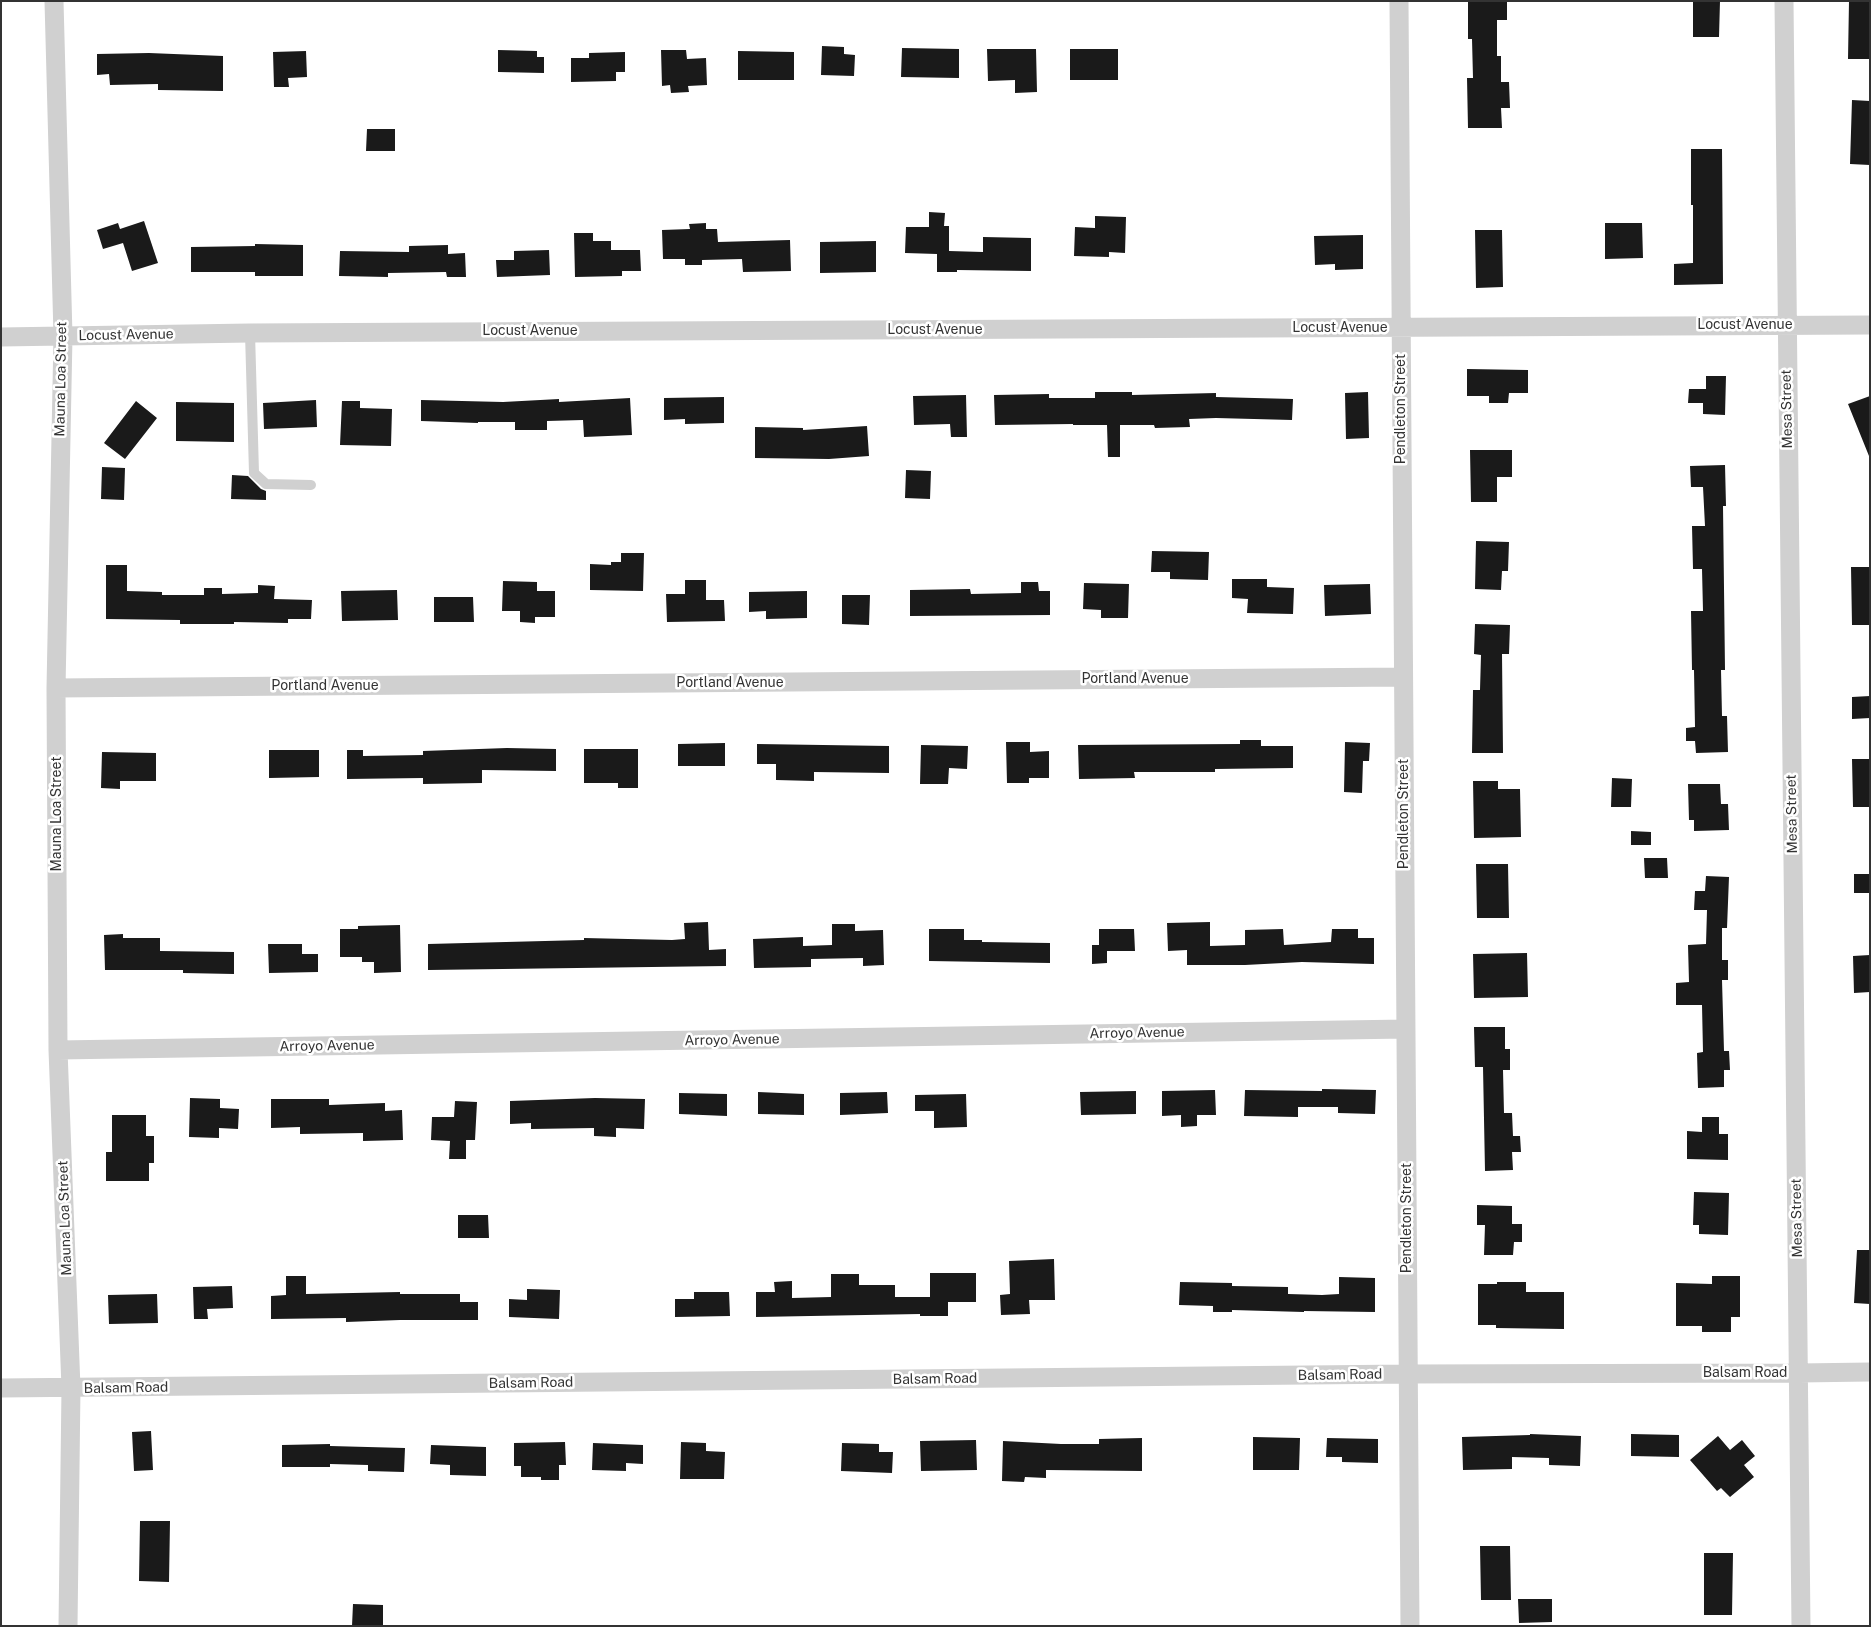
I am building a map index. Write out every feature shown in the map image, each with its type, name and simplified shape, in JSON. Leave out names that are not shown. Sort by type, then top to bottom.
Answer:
[{"type":"street","name":"Mauna Loa Street","points":[[54,1],[62,336],[56,688],[58,1050],[71,1388],[68,1626]]},
{"type":"street","name":"Pendleton Street","points":[[1399,1],[1410,1626]]},
{"type":"street","name":"Mesa Street","points":[[1784,1],[1800,1626]]},
{"type":"street","name":"Locust Avenue","points":[[1,337],[250,333],[1870,325]]},
{"type":"street","name":"Portland Avenue","points":[[56,688],[1403,677]]},
{"type":"street","name":"Arroyo Avenue","points":[[58,1050],[1406,1029]]},
{"type":"street","name":"Balsam Road","points":[[1,1388],[1408,1374],[1870,1372]]},
{"type":"lane","points":[[250,333],[254,473],[266,484],[311,485]]},
{"type":"building","points":[[1468,1],[1507,1],[1507,20],[1497,20],[1497,56],[1501,56],[1501,82],[1509,82],[1510,108],[1501,108],[1502,128],[1468,128],[1467,78],[1473,78],[1472,39],[1468,39]]},
{"type":"building","points":[[1693,1],[1720,1],[1719,37],[1693,37]]},
{"type":"building","points":[[1849,1],[1870,1],[1869,59],[1848,59]]},
{"type":"building","points":[[822,46],[844,47],[844,54],[855,55],[854,76],[821,75]]},
{"type":"building","points":[[902,48],[959,49],[959,78],[901,77]]},
{"type":"building","points":[[987,49],[1036,49],[1037,92],[1015,93],[1015,80],[988,81]]},
{"type":"building","points":[[1070,49],[1118,49],[1118,80],[1070,80]]},
{"type":"building","points":[[498,50],[537,51],[537,57],[544,57],[544,73],[498,72]]},
{"type":"building","points":[[661,50],[686,50],[687,59],[706,58],[707,85],[688,86],[689,92],[671,93],[670,85],[662,86]]},
{"type":"building","points":[[306,51],[307,77],[288,78],[289,87],[274,87],[273,52]]},
{"type":"building","points":[[738,51],[794,52],[794,80],[738,80]]},
{"type":"building","points":[[625,52],[625,72],[616,72],[616,81],[571,82],[571,58],[589,58],[589,53]]},
{"type":"building","points":[[149,53],[223,56],[223,91],[158,90],[158,84],[110,85],[109,74],[97,75],[97,54]]},
{"type":"building","points":[[1852,100],[1870,101],[1870,165],[1850,164]]},
{"type":"building","points":[[367,129],[395,129],[395,151],[366,151]]},
{"type":"building","points":[[1691,149],[1722,149],[1723,284],[1674,285],[1674,264],[1693,263]]},
{"type":"building","points":[[929,212],[945,213],[944,226],[949,226],[949,251],[983,252],[983,237],[1031,238],[1031,271],[957,270],[957,272],[937,272],[937,254],[905,253],[906,227],[929,227]]},
{"type":"building","points":[[1095,216],[1126,217],[1125,253],[1109,252],[1109,257],[1074,256],[1075,227],[1095,228]]},
{"type":"building","points":[[144,221],[158,263],[132,271],[123,243],[103,249],[97,230],[118,223],[120,229]]},
{"type":"building","points":[[706,223],[706,229],[717,229],[718,242],[790,240],[791,271],[743,272],[742,259],[702,260],[702,265],[685,265],[685,259],[663,259],[662,230],[690,229],[689,224]]},
{"type":"building","points":[[1605,223],[1642,223],[1643,258],[1605,259]]},
{"type":"building","points":[[1475,230],[1502,230],[1503,287],[1476,288]]},
{"type":"building","points":[[574,233],[593,233],[593,241],[611,241],[611,250],[640,250],[641,271],[622,271],[622,276],[575,277]]},
{"type":"building","points":[[1363,235],[1363,269],[1335,270],[1335,264],[1315,265],[1314,236]]},
{"type":"building","points":[[876,241],[876,272],[820,273],[820,242]]},
{"type":"building","points":[[255,244],[303,245],[303,276],[255,276],[255,272],[191,272],[191,247],[255,246]]},
{"type":"building","points":[[448,245],[448,254],[465,253],[466,277],[447,277],[446,272],[388,273],[388,277],[339,276],[340,251],[409,252],[409,246]]},
{"type":"building","points":[[549,250],[550,275],[497,277],[496,260],[514,260],[514,251]]},
{"type":"building","points":[[1467,369],[1528,370],[1528,393],[1509,393],[1508,403],[1489,403],[1489,396],[1467,396]]},
{"type":"building","points":[[1706,376],[1726,376],[1725,415],[1703,414],[1703,403],[1688,403],[1689,389],[1706,389]]},
{"type":"building","points":[[1095,392],[1132,392],[1132,395],[1216,393],[1216,397],[1293,399],[1292,420],[1216,418],[1189,419],[1190,427],[1155,428],[1154,425],[1120,425],[1120,457],[1108,457],[1107,425],[995,425],[994,395],[1049,394],[1049,398],[1095,398]]},
{"type":"building","points":[[1368,392],[1369,438],[1346,439],[1345,393]]},
{"type":"building","points":[[966,395],[967,437],[951,437],[950,424],[914,425],[913,396]]},
{"type":"building","points":[[1870,396],[1870,456],[1869,456],[1848,404]]},
{"type":"building","points":[[724,397],[724,423],[685,424],[685,419],[664,420],[664,398]]},
{"type":"building","points":[[630,398],[632,435],[584,437],[583,420],[547,421],[547,430],[515,430],[515,422],[421,421],[421,400],[503,402],[559,399],[559,402]]},
{"type":"building","points":[[316,400],[317,427],[264,429],[263,403]]},
{"type":"building","points":[[136,401],[157,418],[125,459],[104,443]]},
{"type":"building","points":[[342,401],[360,401],[360,408],[392,409],[391,446],[340,445]]},
{"type":"building","points":[[176,402],[234,403],[234,442],[176,441]]},
{"type":"building","points":[[867,426],[869,456],[829,459],[755,458],[755,427],[803,428],[803,430]]},
{"type":"building","points":[[1470,450],[1512,450],[1512,477],[1497,477],[1497,502],[1471,502]]},
{"type":"building","points":[[1725,465],[1726,506],[1723,506],[1725,670],[1721,670],[1722,716],[1727,716],[1728,752],[1696,753],[1695,741],[1686,741],[1686,728],[1695,727],[1691,611],[1703,611],[1702,569],[1693,569],[1692,526],[1705,526],[1703,487],[1691,487],[1690,466]]},
{"type":"building","points":[[102,467],[125,468],[124,500],[101,499]]},
{"type":"building","points":[[906,470],[931,471],[930,499],[905,498]]},
{"type":"building","points":[[232,475],[248,476],[261,489],[266,491],[266,500],[231,499]]},
{"type":"building","points":[[1476,541],[1509,542],[1508,571],[1502,571],[1501,590],[1475,589]]},
{"type":"building","points":[[1152,551],[1209,552],[1208,580],[1170,579],[1170,572],[1151,572]]},
{"type":"building","points":[[621,553],[644,553],[643,591],[590,590],[590,564],[611,565],[611,562],[621,562]]},
{"type":"building","points":[[106,565],[127,565],[127,591],[162,592],[162,595],[204,595],[204,588],[222,588],[222,594],[258,593],[258,585],[275,586],[274,599],[312,600],[311,619],[288,619],[288,623],[180,624],[180,620],[106,619]]},
{"type":"building","points":[[1851,567],[1870,567],[1870,625],[1852,625]]},
{"type":"building","points":[[1232,579],[1267,579],[1267,587],[1294,588],[1293,614],[1247,613],[1248,599],[1232,598]]},
{"type":"building","points":[[685,580],[706,580],[706,600],[724,600],[725,621],[667,622],[666,594],[685,594]]},
{"type":"building","points":[[503,581],[537,582],[537,591],[555,591],[555,617],[535,617],[535,623],[520,622],[520,611],[502,611]]},
{"type":"building","points":[[1021,582],[1038,582],[1039,591],[1050,591],[1050,615],[910,616],[910,590],[970,589],[971,594],[1021,593]]},
{"type":"building","points":[[1084,583],[1129,584],[1128,618],[1101,618],[1101,610],[1083,609]]},
{"type":"building","points":[[1370,584],[1371,614],[1325,616],[1324,585]]},
{"type":"building","points":[[397,590],[398,620],[342,621],[341,591]]},
{"type":"building","points":[[807,591],[807,618],[766,619],[766,611],[749,612],[749,592]]},
{"type":"building","points":[[842,595],[870,595],[869,625],[842,624]]},
{"type":"building","points":[[434,597],[473,597],[474,622],[434,622]]},
{"type":"building","points":[[1475,624],[1510,625],[1509,654],[1502,654],[1503,753],[1472,753],[1473,690],[1480,690],[1481,655],[1474,654]]},
{"type":"building","points":[[1870,696],[1870,718],[1852,719],[1852,697]]},
{"type":"building","points":[[1240,740],[1261,740],[1261,746],[1293,746],[1293,768],[1215,769],[1215,772],[1134,772],[1135,778],[1079,779],[1078,745],[1240,744]]},
{"type":"building","points":[[1006,742],[1030,742],[1030,752],[1049,751],[1049,778],[1029,778],[1029,783],[1007,783]]},
{"type":"building","points":[[1345,742],[1370,743],[1369,761],[1363,761],[1362,793],[1344,792]]},
{"type":"building","points":[[725,743],[725,766],[678,766],[678,744]]},
{"type":"building","points":[[757,744],[889,746],[889,773],[814,772],[814,781],[776,780],[776,764],[757,764]]},
{"type":"building","points":[[921,745],[968,746],[967,769],[949,768],[948,784],[920,784]]},
{"type":"building","points":[[507,748],[556,749],[556,771],[482,770],[482,783],[423,784],[423,778],[347,779],[347,750],[363,750],[363,756],[423,755],[423,751]]},
{"type":"building","points":[[584,749],[638,749],[638,788],[618,788],[618,783],[584,783]]},
{"type":"building","points":[[269,750],[319,750],[319,777],[269,778]]},
{"type":"building","points":[[102,752],[156,753],[156,781],[120,781],[120,789],[101,788]]},
{"type":"building","points":[[1852,759],[1870,759],[1870,807],[1853,807]]},
{"type":"building","points":[[1612,778],[1632,779],[1631,807],[1611,807]]},
{"type":"building","points":[[1473,781],[1498,781],[1498,789],[1520,789],[1521,837],[1474,838]]},
{"type":"building","points":[[1688,784],[1720,784],[1721,804],[1728,804],[1729,830],[1694,831],[1694,820],[1689,820]]},
{"type":"building","points":[[1631,831],[1651,832],[1651,845],[1631,845]]},
{"type":"building","points":[[1644,858],[1667,858],[1668,878],[1645,878]]},
{"type":"building","points":[[1476,864],[1508,864],[1509,918],[1477,918]]},
{"type":"building","points":[[1854,874],[1870,874],[1870,893],[1854,893]]},
{"type":"building","points":[[1706,876],[1729,877],[1727,928],[1722,928],[1722,960],[1728,960],[1728,980],[1722,980],[1724,1051],[1729,1051],[1730,1070],[1724,1070],[1724,1087],[1698,1088],[1697,1053],[1703,1052],[1702,1005],[1676,1005],[1676,983],[1689,982],[1688,945],[1706,944],[1707,910],[1694,910],[1695,891],[1705,891]]},
{"type":"building","points":[[708,922],[709,950],[726,949],[726,966],[428,970],[428,944],[584,940],[584,938],[685,939],[684,923]]},
{"type":"building","points":[[1210,922],[1210,946],[1245,945],[1245,930],[1283,929],[1284,945],[1331,942],[1332,929],[1358,929],[1358,938],[1374,938],[1374,964],[1302,962],[1245,965],[1187,965],[1187,950],[1168,951],[1167,923]]},
{"type":"building","points":[[832,924],[855,924],[855,931],[883,930],[884,965],[863,966],[863,958],[811,959],[811,967],[754,968],[753,939],[803,937],[803,946],[832,945]]},
{"type":"building","points":[[400,925],[401,972],[374,973],[374,962],[362,962],[362,957],[340,957],[340,929],[358,929],[358,926]]},
{"type":"building","points":[[929,929],[964,929],[964,940],[1050,943],[1050,963],[929,961]]},
{"type":"building","points":[[1099,929],[1134,929],[1135,951],[1107,951],[1107,963],[1092,964],[1092,945],[1099,945]]},
{"type":"building","points":[[123,934],[123,938],[160,938],[160,951],[234,952],[234,974],[183,973],[183,970],[105,970],[104,935]]},
{"type":"building","points":[[268,944],[302,944],[302,954],[318,954],[318,972],[269,973]]},
{"type":"building","points":[[1527,953],[1528,997],[1474,998],[1473,954]]},
{"type":"building","points":[[1870,955],[1870,992],[1854,993],[1853,956]]},
{"type":"building","points":[[1474,1027],[1505,1027],[1505,1049],[1510,1049],[1510,1070],[1503,1070],[1504,1113],[1512,1113],[1513,1136],[1520,1136],[1521,1152],[1512,1152],[1513,1170],[1485,1171],[1483,1067],[1475,1067]]},
{"type":"building","points":[[1322,1089],[1376,1090],[1375,1114],[1338,1113],[1338,1107],[1298,1107],[1298,1117],[1244,1116],[1245,1090],[1322,1091]]},
{"type":"building","points":[[1215,1090],[1216,1115],[1197,1115],[1197,1126],[1181,1127],[1181,1115],[1162,1116],[1162,1091]]},
{"type":"building","points":[[1136,1091],[1136,1114],[1081,1115],[1080,1092]]},
{"type":"building","points":[[758,1092],[804,1094],[804,1115],[758,1114]]},
{"type":"building","points":[[887,1092],[888,1113],[840,1115],[840,1093]]},
{"type":"building","points":[[679,1093],[727,1094],[727,1116],[679,1114]]},
{"type":"building","points":[[966,1094],[967,1127],[934,1128],[934,1111],[915,1111],[915,1095]]},
{"type":"building","points":[[190,1098],[220,1099],[220,1108],[239,1109],[238,1129],[219,1128],[219,1138],[189,1137]]},
{"type":"building","points":[[595,1098],[645,1099],[644,1129],[616,1128],[616,1137],[594,1136],[594,1128],[531,1129],[531,1123],[510,1124],[510,1101]]},
{"type":"building","points":[[271,1099],[329,1099],[329,1105],[385,1103],[385,1111],[402,1110],[403,1140],[363,1141],[363,1133],[300,1134],[300,1127],[271,1128]]},
{"type":"building","points":[[455,1101],[477,1102],[475,1140],[466,1140],[466,1159],[449,1159],[450,1141],[431,1140],[432,1117],[454,1117]]},
{"type":"building","points":[[112,1115],[146,1115],[146,1136],[154,1136],[154,1163],[149,1163],[149,1181],[106,1181],[106,1152],[112,1152]]},
{"type":"building","points":[[1702,1117],[1719,1117],[1719,1134],[1728,1134],[1728,1160],[1687,1159],[1687,1131],[1702,1132]]},
{"type":"building","points":[[1694,1192],[1729,1193],[1728,1235],[1699,1234],[1699,1225],[1693,1225]]},
{"type":"building","points":[[1477,1205],[1512,1206],[1512,1224],[1522,1224],[1522,1242],[1514,1242],[1513,1255],[1484,1255],[1485,1225],[1477,1225]]},
{"type":"building","points":[[458,1215],[488,1215],[489,1238],[458,1238]]},
{"type":"building","points":[[1857,1250],[1870,1250],[1870,1304],[1854,1303]]},
{"type":"building","points":[[1054,1259],[1055,1300],[1029,1300],[1030,1314],[1001,1315],[1000,1295],[1010,1294],[1009,1261]]},
{"type":"building","points":[[930,1273],[976,1273],[976,1302],[948,1302],[948,1316],[920,1316],[920,1314],[756,1317],[756,1292],[775,1292],[774,1282],[792,1281],[792,1298],[831,1297],[831,1274],[859,1274],[859,1285],[895,1285],[895,1297],[930,1297]]},
{"type":"building","points":[[286,1276],[306,1276],[306,1294],[400,1292],[400,1294],[460,1294],[460,1302],[478,1302],[478,1320],[346,1322],[346,1318],[271,1319],[271,1296],[286,1295]]},
{"type":"building","points":[[1712,1276],[1740,1276],[1740,1317],[1731,1317],[1731,1332],[1702,1332],[1702,1326],[1676,1326],[1676,1283],[1712,1284]]},
{"type":"building","points":[[1339,1277],[1375,1278],[1375,1312],[1232,1310],[1232,1312],[1213,1312],[1213,1306],[1179,1305],[1180,1282],[1232,1283],[1232,1286],[1288,1287],[1288,1294],[1322,1295],[1339,1294]]},
{"type":"building","points":[[1497,1282],[1526,1282],[1526,1292],[1564,1292],[1564,1329],[1496,1328],[1496,1325],[1478,1325],[1478,1284],[1497,1284]]},
{"type":"building","points":[[232,1286],[233,1308],[207,1309],[208,1319],[194,1319],[193,1287]]},
{"type":"building","points":[[527,1289],[560,1290],[559,1319],[509,1317],[509,1299],[527,1300]]},
{"type":"building","points":[[694,1292],[729,1292],[730,1316],[675,1317],[675,1299],[694,1299]]},
{"type":"building","points":[[157,1294],[158,1323],[109,1324],[108,1295]]},
{"type":"building","points":[[151,1431],[153,1470],[134,1471],[132,1432]]},
{"type":"building","points":[[1530,1434],[1581,1436],[1580,1466],[1549,1465],[1549,1458],[1512,1457],[1512,1469],[1463,1470],[1462,1437]]},
{"type":"building","points":[[1631,1434],[1679,1435],[1679,1457],[1631,1456]]},
{"type":"building","points":[[1718,1436],[1730,1450],[1742,1440],[1755,1456],[1744,1465],[1754,1477],[1730,1497],[1721,1488],[1717,1491],[1690,1460]]},
{"type":"building","points":[[1253,1437],[1300,1438],[1299,1470],[1253,1470]]},
{"type":"building","points":[[1142,1438],[1142,1471],[1046,1470],[1046,1478],[1025,1477],[1024,1482],[1002,1481],[1003,1441],[1099,1444],[1099,1439]]},
{"type":"building","points":[[1327,1438],[1378,1439],[1378,1463],[1342,1462],[1342,1457],[1326,1457]]},
{"type":"building","points":[[976,1440],[977,1470],[921,1471],[920,1441]]},
{"type":"building","points":[[565,1442],[566,1465],[559,1465],[559,1480],[541,1480],[541,1477],[521,1477],[521,1466],[514,1466],[514,1443]]},
{"type":"building","points":[[681,1442],[706,1443],[706,1451],[725,1452],[724,1479],[680,1479]]},
{"type":"building","points":[[593,1443],[643,1445],[643,1464],[626,1463],[626,1471],[592,1470]]},
{"type":"building","points":[[842,1443],[879,1444],[879,1452],[893,1452],[892,1473],[841,1471]]},
{"type":"building","points":[[330,1444],[330,1446],[405,1448],[404,1472],[368,1471],[368,1465],[330,1464],[330,1467],[282,1467],[282,1445]]},
{"type":"building","points":[[431,1445],[486,1447],[486,1476],[450,1475],[450,1465],[430,1464]]},
{"type":"building","points":[[140,1521],[170,1521],[169,1582],[139,1581]]},
{"type":"building","points":[[1480,1546],[1510,1546],[1511,1600],[1481,1600]]},
{"type":"building","points":[[1704,1553],[1733,1553],[1732,1615],[1704,1615]]},
{"type":"building","points":[[1518,1599],[1552,1599],[1552,1622],[1519,1623]]},
{"type":"building","points":[[353,1604],[383,1605],[383,1626],[352,1626]]}]
